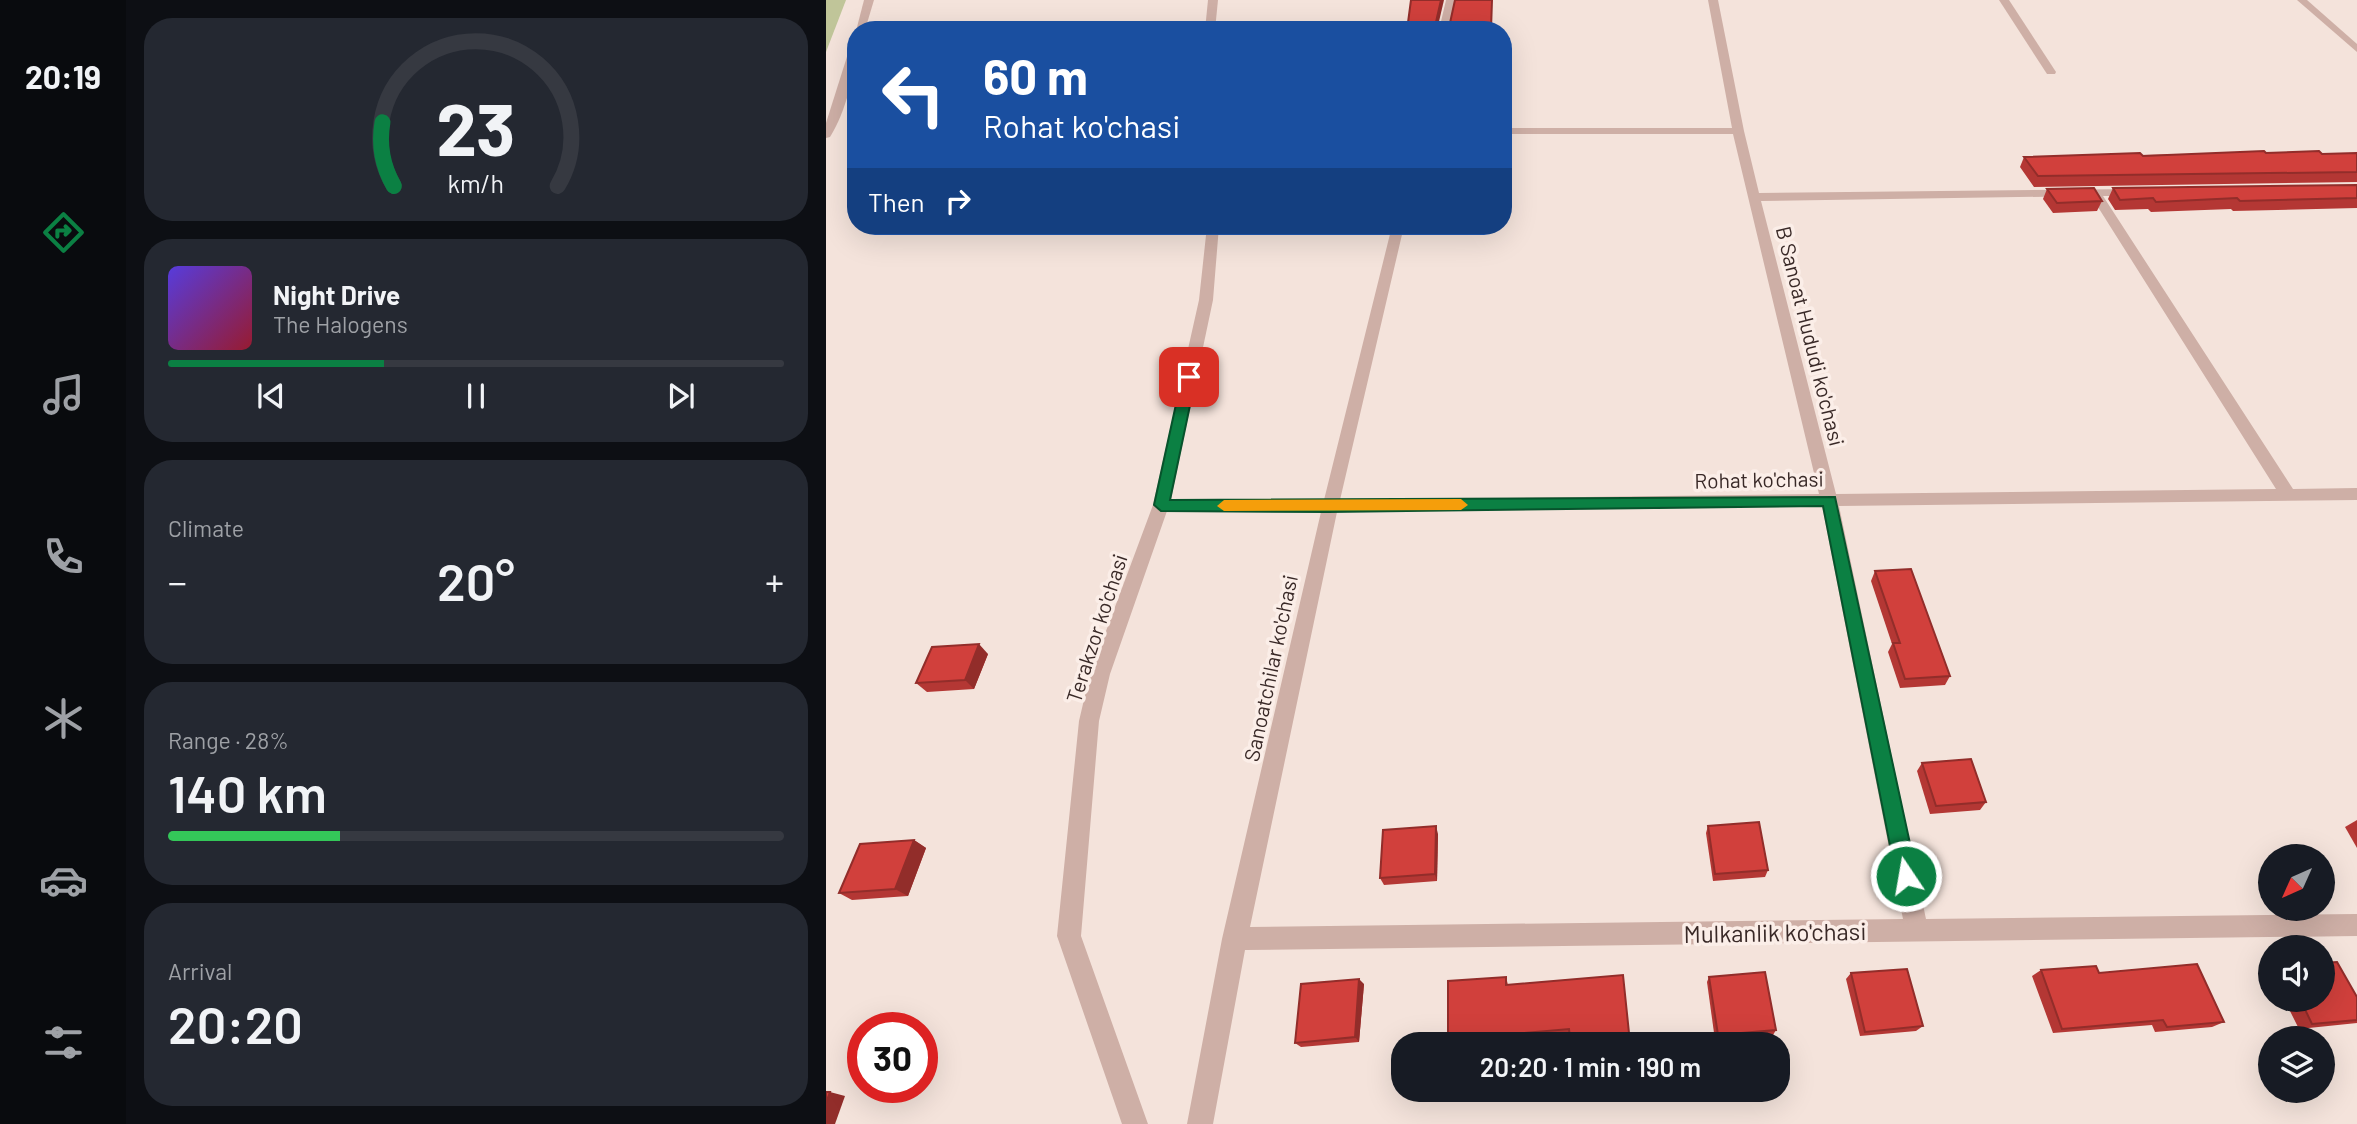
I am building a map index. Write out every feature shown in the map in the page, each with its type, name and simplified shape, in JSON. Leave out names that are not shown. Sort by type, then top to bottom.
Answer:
[{"type":"street","points":[[863,21],[869,0]]},
{"type":"street","points":[[1211,21],[1213,0]]},
{"type":"street","points":[[1446,21],[1451,0]]},
{"type":"street","name":"B Sanoat Hududi ko'chasi","points":[[1713,0],[1738,131],[1829,500],[1917,930]]},
{"type":"street","points":[[2004,0],[2051,72]]},
{"type":"street","points":[[2302,0],[2357,49]]},
{"type":"street","points":[[826,135],[847,73]]},
{"type":"street","points":[[1512,131],[1738,131]]},
{"type":"street","points":[[1755,197],[2150,192]]},
{"type":"street","points":[[2095,193],[2288,495]]},
{"type":"street","name":"Terakzor ko'chasi","points":[[1135,1124],[1069,936],[1090,721],[1100,674],[1161,505],[1206,300],[1212,235]]},
{"type":"street","name":"Sanoatchilar ko'chasi","points":[[1200,1124],[1234,940],[1328,506],[1396,235]]},
{"type":"street","name":"Rohat ko'chasi","points":[[1161,505],[1328,506],[2357,494]]},
{"type":"street","name":"Mulkanlik ko'chasi","points":[[1234,940],[2357,925]]},
{"type":"green space","points":[[826,0],[846,0],[826,52]]},
{"type":"building","points":[[1411,0],[1441,0],[1436,21],[1408,21]]},
{"type":"building","points":[[1455,0],[1492,0],[1491,21],[1450,21]]},
{"type":"building","points":[[2264,151],[2357,153],[2357,172],[2038,176],[2024,157],[2140,153],[2143,156]]},
{"type":"building","points":[[2357,185],[2357,198],[2240,201],[2237,198],[2156,202],[2153,198],[2120,200],[2113,188]]},
{"type":"building","points":[[2094,188],[2102,201],[2057,203],[2047,189]]},
{"type":"building","points":[[1911,569],[1950,676],[1905,679],[1893,643],[1900,643],[1875,571]]},
{"type":"building","points":[[979,644],[965,680],[916,683],[932,647]]},
{"type":"building","points":[[1971,759],[1986,802],[1936,806],[1922,763]]},
{"type":"building","points":[[1759,822],[1768,870],[1715,874],[1708,826]]},
{"type":"building","points":[[1436,826],[1435,874],[1380,878],[1383,830]]},
{"type":"building","points":[[914,840],[895,889],[839,893],[860,844]]},
{"type":"building","points":[[2335,962],[2357,997],[2357,1020],[2312,1024],[2306,1012],[2335,1012]]},
{"type":"building","points":[[2197,964],[2224,1022],[2167,1027],[2163,1020],[2062,1029],[2041,970],[2096,966],[2099,973]]},
{"type":"building","points":[[1907,969],[1923,1026],[1865,1032],[1851,973]]},
{"type":"building","points":[[1765,972],[1776,1030],[1718,1032],[1709,977]]},
{"type":"building","points":[[1623,975],[1629,1032],[1569,1032],[1569,1029],[1536,1032],[1448,1032],[1448,981],[1506,977],[1506,985]]},
{"type":"building","points":[[1359,979],[1355,1037],[1295,1043],[1301,984]]},
{"type":"slow traffic","points":[[1224,506],[1461,505]]},
{"type":"route","points":[[1189,377],[1161,505],[1328,506],[1829,500],[1906,876]]}]
